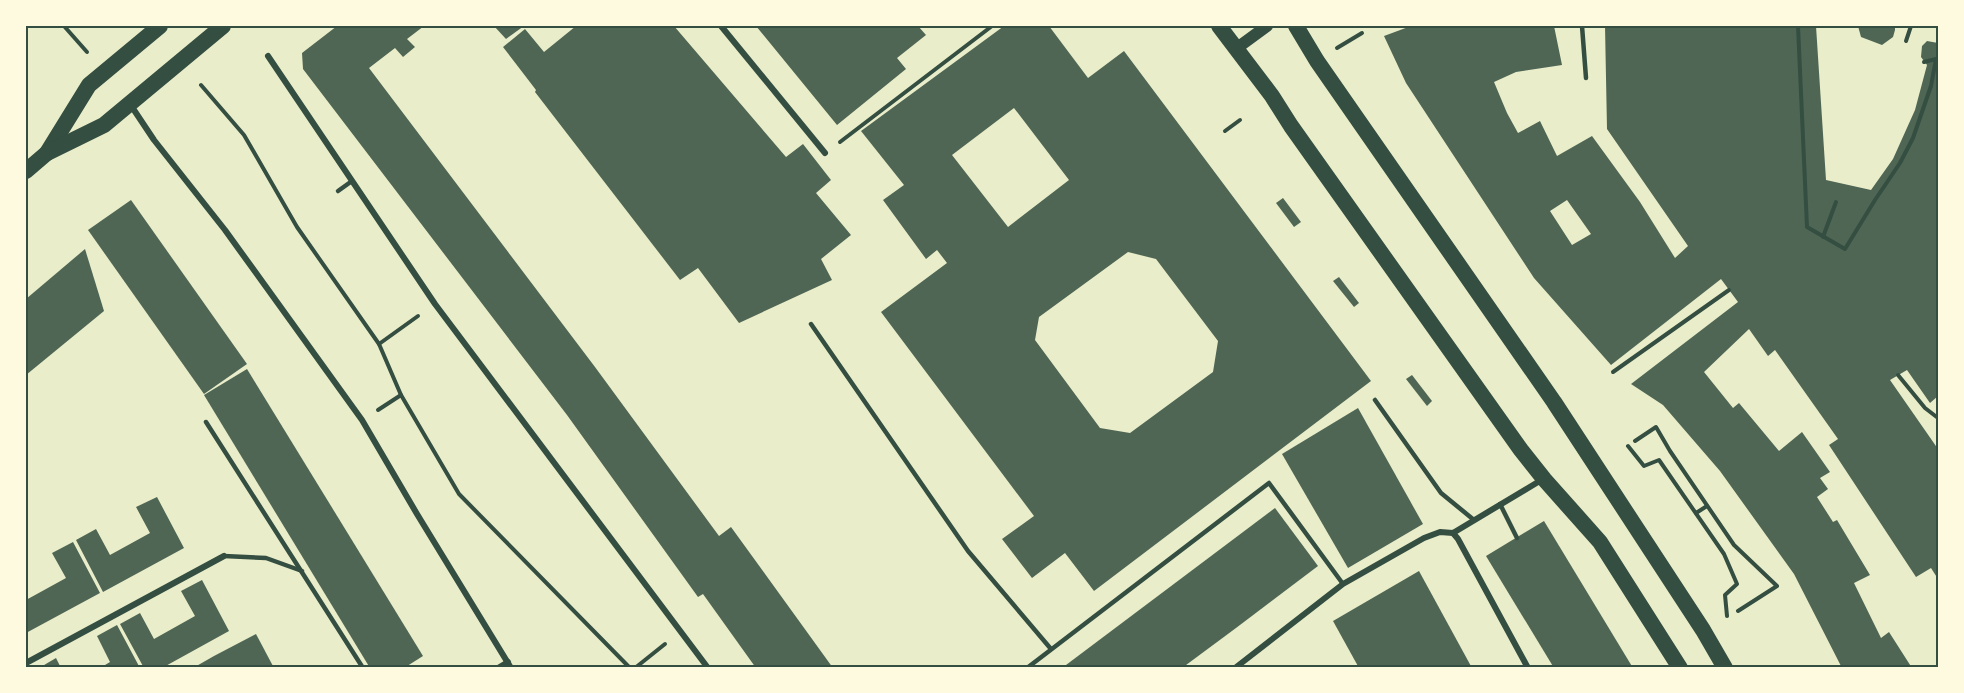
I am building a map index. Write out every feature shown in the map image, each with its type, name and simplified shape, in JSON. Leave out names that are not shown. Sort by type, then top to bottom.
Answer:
[{"type":"highway","points":[[47,153],[89,85],[160,26]]},
{"type":"highway","points":[[26,171],[47,153],[104,125],[223,26]]},
{"type":"highway","points":[[1219,26],[1237,48],[1431,324],[1544,479],[1600,542],[1680,668]]},
{"type":"highway","points":[[1296,26],[1317,61],[1554,402],[1694,616],[1725,668]]},
{"type":"main road","points":[[1237,48],[1267,26]]},
{"type":"street","points":[[721,26],[825,153]]},
{"type":"street","points":[[268,56],[435,304],[682,630],[708,668]]},
{"type":"street","points":[[130,103],[154,140],[225,230],[362,420],[509,665],[498,668]]},
{"type":"street","points":[[1235,668],[1344,584],[1424,538],[1440,532],[1453,533],[1544,479]]},
{"type":"street","points":[[1453,533],[1528,668]]},
{"type":"street","points":[[26,663],[224,556]]},
{"type":"lane","points":[[1582,26],[1586,78]]},
{"type":"lane","points":[[338,191],[352,181]]},
{"type":"lane","points":[[811,324],[968,551],[1052,649]]},
{"type":"lane","points":[[1375,400],[1441,493],[1474,520]]},
{"type":"lane","points":[[206,422],[363,668]]},
{"type":"lane","points":[[1027,668],[1269,483],[1344,584]]},
{"type":"lane","points":[[1500,504],[1517,538]]},
{"type":"lane","points":[[224,556],[266,558],[302,571]]},
{"type":"path","points":[[64,26],[82,46]]},
{"type":"path","points":[[825,153],[992,26]]},
{"type":"path","points":[[1798,26],[1807,227],[1845,249],[1900,163],[1923,114],[1936,59],[1924,62]]},
{"type":"path","points":[[1906,41],[1911,26]]},
{"type":"path","points":[[1328,53],[1362,33]]},
{"type":"path","points":[[201,85],[244,135],[297,227],[379,344],[400,395],[459,494],[630,668]]},
{"type":"path","points":[[1225,131],[1240,120]]},
{"type":"path","points":[[1823,237],[1836,202]]},
{"type":"path","points":[[1613,372],[1729,290]]},
{"type":"path","points":[[379,344],[435,304]]},
{"type":"path","points":[[1898,375],[1925,408],[1938,418]]},
{"type":"path","points":[[393,400],[400,395]]},
{"type":"path","points":[[1635,441],[1656,427],[1734,545],[1777,586],[1738,611]]},
{"type":"path","points":[[1628,446],[1644,466],[1659,460],[1724,554],[1737,585],[1725,595],[1727,616]]},
{"type":"path","points":[[1696,513],[1707,506]]},
{"type":"path","points":[[635,668],[682,630]]},
{"type":"building","points":[[337,26],[424,26],[407,39],[415,47],[403,57],[395,48],[369,68],[595,367],[719,536],[731,527],[833,668],[756,668],[703,594],[698,597],[567,415],[303,69],[302,53]]},
{"type":"building","points":[[494,26],[524,26],[506,39]]},
{"type":"building","points":[[576,26],[674,26],[786,157],[803,144],[831,180],[816,193],[851,235],[821,259],[832,280],[739,323],[698,268],[680,280],[503,47],[525,29],[544,52]]},
{"type":"building","points":[[756,26],[918,26],[926,35],[897,58],[906,69],[837,125]]},
{"type":"building","points":[[1004,26],[1049,26],[1088,78],[1124,51],[1371,381],[1094,591],[1065,553],[1032,578],[1002,539],[1034,516],[881,312],[947,263],[937,250],[926,259],[883,200],[904,185],[861,131]],"holes":[[[1014,108],[1069,180],[1008,227],[952,155]],[[1128,252],[1156,259],[1218,341],[1213,372],[1130,433],[1100,428],[1035,340],[1039,317]]]},
{"type":"building","points":[[1411,26],[1554,26],[1562,65],[1516,72],[1494,82],[1507,113],[1518,133],[1540,121],[1557,156],[1592,136],[1640,202],[1675,258],[1688,246],[1607,129],[1605,26],[1816,26],[1826,180],[1871,190],[1893,159],[1915,110],[1927,65],[1921,57],[1922,46],[1927,41],[1938,43],[1938,396],[1930,403],[1907,370],[1890,380],[1938,449],[1938,579],[1931,568],[1916,577],[1829,445],[1838,439],[1775,350],[1768,356],[1749,329],[1704,372],[1733,408],[1739,403],[1779,451],[1802,432],[1830,472],[1820,478],[1828,489],[1817,497],[1833,522],[1837,520],[1870,575],[1854,583],[1881,638],[1889,632],[1912,668],[1842,668],[1794,574],[1720,471],[1663,405],[1631,384],[1738,302],[1721,279],[1611,365],[1534,278],[1406,83],[1384,36]],"holes":[[[1567,200],[1591,234],[1572,245],[1550,211]]]},
{"type":"building","points":[[1858,26],[1895,26],[1895,30],[1893,37],[1882,45],[1861,37]]},
{"type":"building","points":[[1283,198],[1301,222],[1294,227],[1276,203]]},
{"type":"building","points":[[131,200],[247,364],[204,394],[88,230]]},
{"type":"building","points":[[85,249],[104,311],[26,375],[26,299]]},
{"type":"building","points":[[1339,277],[1359,303],[1354,307],[1333,281]]},
{"type":"building","points":[[247,369],[423,656],[404,668],[370,668],[204,395]]},
{"type":"building","points":[[1412,375],[1432,401],[1427,406],[1406,379]]},
{"type":"building","points":[[1358,408],[1423,524],[1348,568],[1282,454]]},
{"type":"building","points":[[157,497],[184,548],[103,592],[76,540],[96,529],[110,555],[150,533],[136,507]]},
{"type":"building","points":[[1275,508],[1318,566],[1236,628],[1182,668],[1062,668]]},
{"type":"building","points":[[1544,521],[1633,668],[1554,668],[1486,556]]},
{"type":"building","points":[[73,542],[100,593],[26,633],[26,600],[66,578],[52,553]]},
{"type":"building","points":[[1419,571],[1472,668],[1359,668],[1333,621]]},
{"type":"building","points":[[202,580],[229,631],[162,668],[144,668],[120,624],[140,613],[154,639],[195,616],[181,591]]},
{"type":"building","points":[[117,625],[140,668],[100,668],[110,662],[97,636]]},
{"type":"building","points":[[256,634],[274,668],[193,668],[214,656]]},
{"type":"building","points":[[56,658],[61,668],[39,668]]}]
